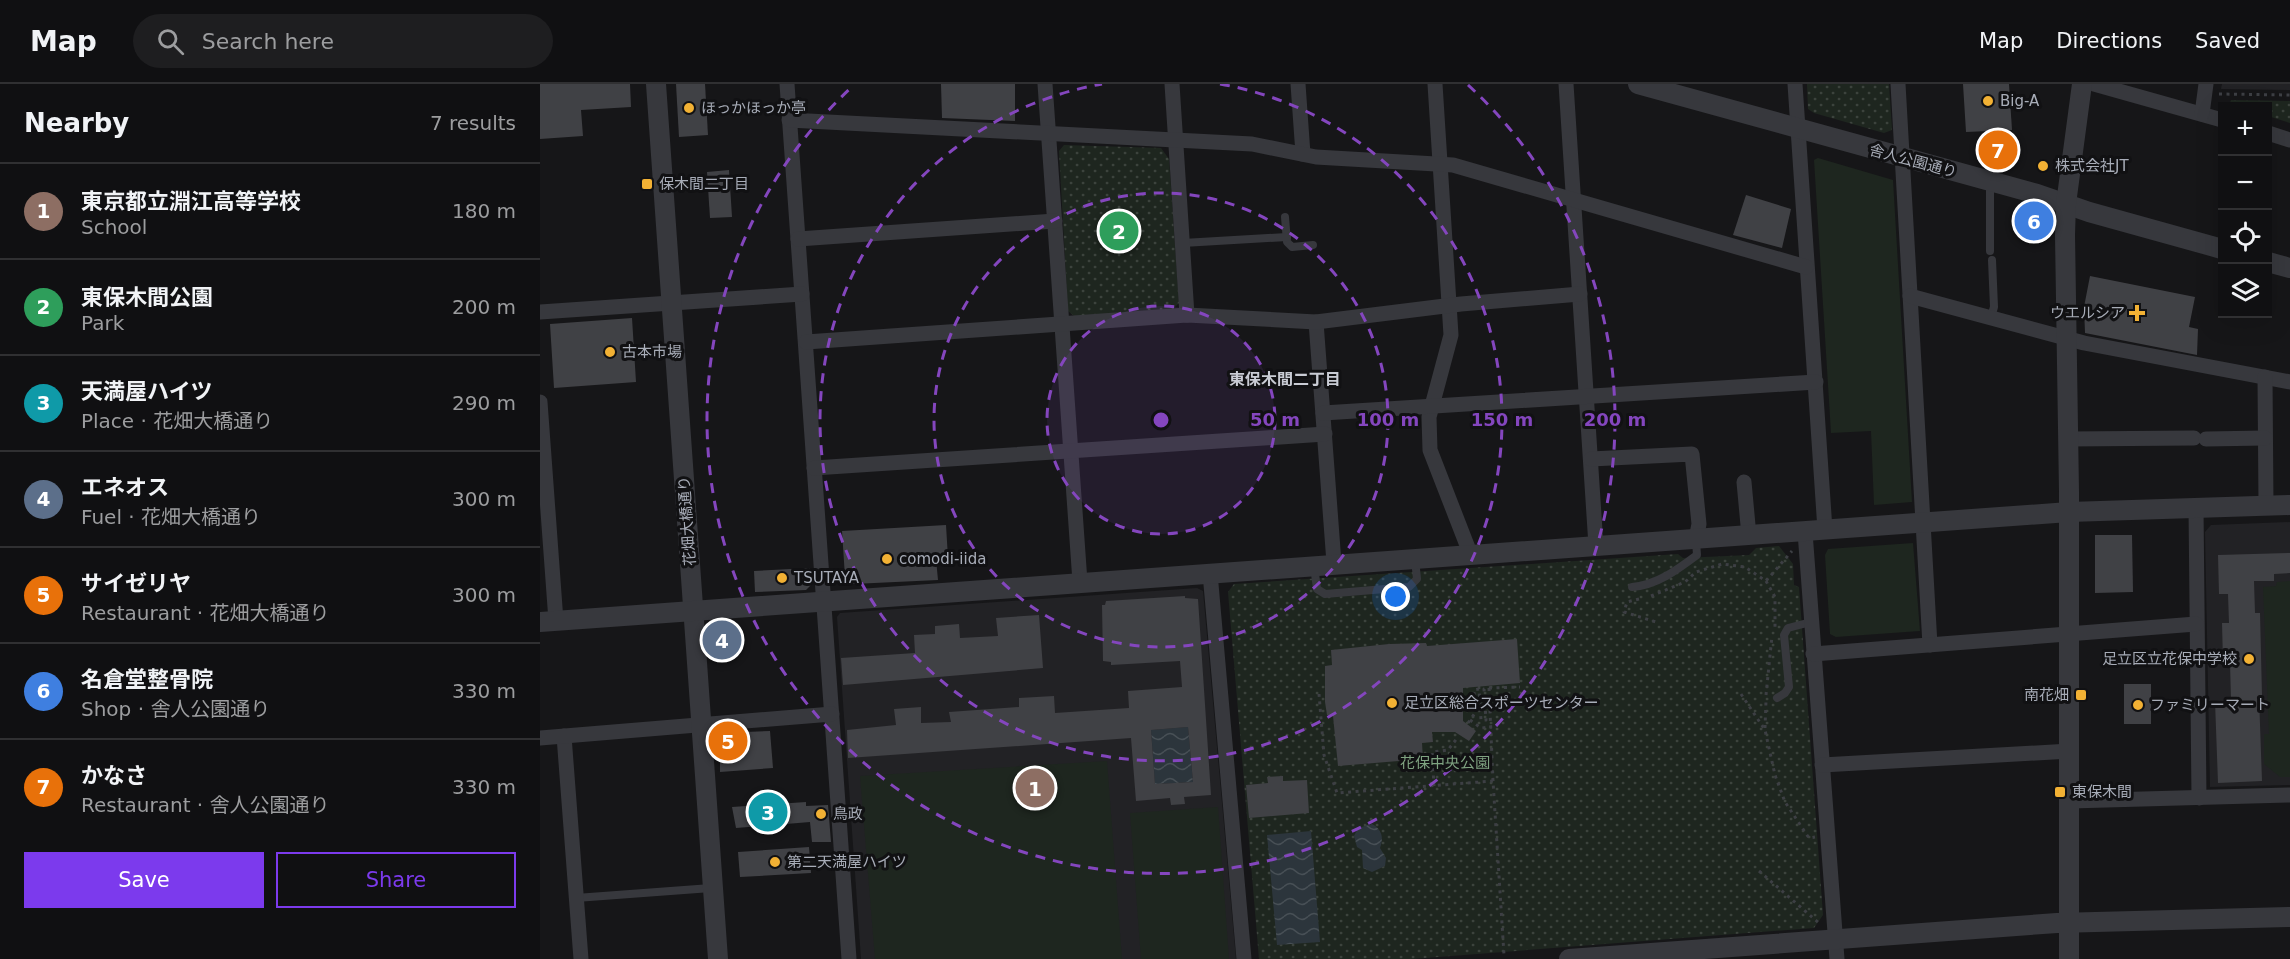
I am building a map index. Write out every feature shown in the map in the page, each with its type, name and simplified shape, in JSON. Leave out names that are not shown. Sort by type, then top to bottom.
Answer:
[{"type":"street","name":"花畑大橋通り","points":[[656,84],[718,959]]},
{"type":"street","points":[[787,84],[849,959]]},
{"type":"street","points":[[1045,84],[1080,582]]},
{"type":"street","points":[[1172,84],[1187,315]]},
{"type":"street","points":[[1298,84],[1303,154]]},
{"type":"street","points":[[1435,84],[1451,306],[1451,335],[1431,406],[1427,435],[1430,450],[1470,553]]},
{"type":"street","points":[[1566,84],[1596,546]]},
{"type":"street","name":"舎人公園通り","points":[[1638,84],[2218,248]]},
{"type":"street","points":[[1795,84],[1825,530]]},
{"type":"street","points":[[1898,84],[1925,523],[1930,645]]},
{"type":"street","points":[[2069,959],[2070,634],[2066,204],[2082,84]]},
{"type":"street","points":[[2094,84],[2218,119]]},
{"type":"street","points":[[2202,114],[2210,89]]},
{"type":"street","points":[[789,120],[1252,144],[1303,154],[1440,164],[1806,267]]},
{"type":"street","points":[[2272,134],[2290,140]]},
{"type":"street","points":[[798,239],[1055,221]]},
{"type":"street","points":[[2272,263],[2290,268]]},
{"type":"street","points":[[540,312],[802,294]]},
{"type":"street","points":[[806,342],[1187,315],[1316,322],[1580,294]]},
{"type":"street","points":[[1910,296],[2068,337],[2290,382]]},
{"type":"street","points":[[1316,322],[1334,563]]},
{"type":"street","points":[[2265,377],[2266,506]]},
{"type":"street","points":[[1323,413],[1816,382]]},
{"type":"street","points":[[540,412],[548,621],[1470,553],[1749,536],[1800,540],[1825,530],[2069,512],[2290,504]]},
{"type":"street","points":[[814,468],[1070,449],[1325,434]]},
{"type":"street","points":[[2068,439],[2265,438]]},
{"type":"street","points":[[1591,459],[1692,454],[1699,524],[1696,539]]},
{"type":"street","points":[[1744,482],[1749,536]]},
{"type":"street","points":[[2196,508],[2199,798]]},
{"type":"street","points":[[1800,540],[1811,622],[1822,765],[1830,933],[1837,959]]},
{"type":"street","points":[[1210,573],[1244,959]]},
{"type":"street","points":[[1813,654],[2196,624]]},
{"type":"street","points":[[540,738],[832,714]]},
{"type":"street","points":[[564,736],[581,959]]},
{"type":"street","points":[[1822,765],[2070,751]]},
{"type":"street","points":[[2070,801],[2290,795]]},
{"type":"street","points":[[1569,959],[1830,933],[2070,922],[2290,917]]},
{"type":"lane","points":[[1990,182],[1994,307],[1991,317]]},
{"type":"lane","points":[[1285,217],[1287,242],[1292,247],[1313,245]]},
{"type":"lane","points":[[1183,243],[1287,237]]},
{"type":"lane","points":[[1632,587],[1651,584],[1697,555],[1696,539]]},
{"type":"lane","points":[[1314,565],[1317,590],[1325,594],[1409,587],[1417,579],[1415,557]]},
{"type":"lane","points":[[1777,698],[1789,687],[1784,635],[1788,628],[1811,622]]},
{"type":"lane","points":[[576,898],[713,888]]},
{"type":"path","points":[[2210,89],[2290,95]]},
{"type":"path","points":[[1766,581],[1800,540]]},
{"type":"path","points":[[1656,622],[1624,612],[1627,602],[1665,593],[1685,582],[1696,572],[1722,564],[1745,567],[1766,581],[1775,597],[1777,611],[1767,670],[1765,730],[1775,776],[1785,802],[1809,837],[1820,837]]},
{"type":"path","points":[[1492,727],[1481,728],[1469,721],[1475,713],[1474,690],[1479,689],[1482,720],[1486,720],[1484,689],[1520,687]]},
{"type":"path","points":[[1489,688],[1504,955]]},
{"type":"path","points":[[1319,694],[1324,755],[1337,793],[1493,781]]},
{"type":"path","points":[[1741,694],[1765,730]]},
{"type":"path","points":[[1434,786],[1432,752],[1448,750],[1458,737]]},
{"type":"path","points":[[1759,871],[1830,933]]},
{"type":"shaded area","points":[[2222,84],[2290,84],[2290,90],[2221,89]]},
{"type":"shaded area","name":"足立区立花保中学校","points":[[2290,522],[2290,785],[2210,787],[2205,532],[2211,525]]},
{"type":"shaded area","points":[[1197,588],[1203,591],[1236,959],[861,959],[837,617],[840,613]]},
{"type":"green space","points":[[1807,84],[1889,84],[1892,130],[1884,133],[1814,113],[1808,109]]},
{"type":"green space","points":[[2231,100],[2290,101],[2290,123],[2272,117],[2272,102],[2230,102]]},
{"type":"green space","points":[[1064,145],[1161,148],[1169,159],[1179,303],[1172,310],[1074,316],[1068,311],[1059,151]]},
{"type":"green space","points":[[1818,158],[1893,180],[1912,502],[1874,505],[1871,431],[1831,433],[1814,160]]},
{"type":"green space","points":[[1913,543],[1920,631],[1836,637],[1830,634],[1825,555],[1828,549]]},
{"type":"green space","name":"花保中央公園","points":[[1779,546],[1793,564],[1794,585],[1799,587],[1823,915],[1814,928],[1412,959],[1259,959],[1228,592],[1234,584],[1678,554],[1683,558],[1749,555],[1756,548]]},
{"type":"green space","points":[[2290,581],[2290,777],[2280,777],[2264,764],[2264,734],[2269,734],[2263,587],[2276,586],[2277,582]]},
{"type":"green space","points":[[1107,761],[1122,959],[875,959],[860,776]]},
{"type":"green space","points":[[1218,807],[1229,959],[1141,959],[1130,813]]},
{"type":"water","points":[[1188,727],[1193,782],[1155,784],[1151,730]]},
{"type":"water","points":[[1372,824],[1381,834],[1380,848],[1386,858],[1385,866],[1372,872],[1363,868],[1362,850],[1357,847],[1354,836],[1358,828]]},
{"type":"water","points":[[1311,831],[1320,942],[1277,945],[1267,835]]},
{"type":"building","points":[[540,84],[630,84],[631,107],[581,110],[583,136],[540,139]]},
{"type":"building","points":[[676,84],[705,84],[708,135],[679,137]]},
{"type":"building","points":[[941,84],[1015,84],[1015,121],[942,118]]},
{"type":"building","points":[[1963,84],[2009,84],[2012,130],[1966,132]]},
{"type":"building","points":[[729,170],[732,217],[710,218],[707,172]]},
{"type":"building","points":[[1746,195],[1791,209],[1782,248],[1733,235]]},
{"type":"building","points":[[2090,276],[2195,297],[2189,327],[2198,329],[2197,355],[2085,333],[2084,307]]},
{"type":"building","points":[[632,318],[636,382],[554,388],[550,324]]},
{"type":"building","points":[[946,525],[948,558],[936,559],[938,580],[853,584],[845,577],[842,531]]},
{"type":"building","points":[[2095,535],[2132,535],[2133,592],[2095,593]]},
{"type":"building","points":[[2290,553],[2290,573],[2274,574],[2274,581],[2254,581],[2255,613],[2260,613],[2262,696],[2259,696],[2262,781],[2218,783],[2215,701],[2231,700],[2230,662],[2223,662],[2222,623],[2229,623],[2228,594],[2219,594],[2218,555]]},
{"type":"building","name":"TSUTAYA","points":[[810,568],[811,585],[806,590],[755,592],[754,571]]},
{"type":"building","points":[[1185,596],[1185,598],[1198,599],[1211,795],[1184,797],[1185,804],[1171,805],[1170,798],[1136,801],[1131,738],[848,758],[847,730],[896,725],[894,709],[921,707],[921,723],[951,722],[949,712],[1019,707],[1019,698],[1054,696],[1055,713],[1129,708],[1128,691],[1182,687],[1180,661],[1111,665],[1111,662],[1103,661],[1102,605],[1105,605],[1106,601]],"holes":[[[1188,727],[1193,782],[1155,784],[1151,730]]]},
{"type":"building","points":[[1039,615],[1043,668],[843,685],[841,658],[915,653],[914,635],[935,634],[935,626],[959,624],[960,638],[998,636],[996,618]]},
{"type":"building","points":[[1517,639],[1520,683],[1463,688],[1463,721],[1476,731],[1469,741],[1455,732],[1432,732],[1433,742],[1422,743],[1423,759],[1338,766],[1333,716],[1327,715],[1325,702],[1325,666],[1332,665],[1331,650],[1389,644],[1426,643],[1427,646]]},
{"type":"building","points":[[2124,684],[2151,684],[2151,724],[2124,724]]},
{"type":"building","points":[[770,731],[773,768],[720,772],[720,733]]},
{"type":"building","points":[[1283,776],[1283,781],[1307,780],[1309,813],[1249,818],[1246,785],[1268,783],[1267,777]]},
{"type":"building","points":[[806,802],[806,806],[828,805],[831,842],[812,842],[810,822],[736,828],[732,807]]},
{"type":"building","name":"第二天満屋ハイツ","points":[[809,847],[811,873],[740,877],[738,852]]},
{"type":"place","name":"Big-A","points":[[1988,101]]},
{"type":"place","name":"ほっかほっか亭","points":[[689,108]]},
{"type":"place","name":"かなさ","points":[[1998,150]]},
{"type":"place","name":"株式会社JT","points":[[2043,166]]},
{"type":"place","name":"保木間二丁目","points":[[647,184]]},
{"type":"place","name":"名倉堂整骨院","points":[[2034,221]]},
{"type":"place","name":"東保木間公園","points":[[1119,231]]},
{"type":"place","name":"ウエルシア","points":[[2137,313]]},
{"type":"place","name":"古本市場","points":[[610,352]]},
{"type":"place","name":"comodi-iida","points":[[887,559]]},
{"type":"place","name":"TSUTAYA","points":[[782,578]]},
{"type":"place","name":"エネオス","points":[[722,640]]},
{"type":"place","name":"足立区立花保中学校","points":[[2249,659]]},
{"type":"place","name":"南花畑","points":[[2081,695]]},
{"type":"place","name":"足立区総合スポーツセンター","points":[[1392,703]]},
{"type":"place","name":"ファミリーマート","points":[[2138,705]]},
{"type":"place","name":"サイゼリヤ","points":[[728,741]]},
{"type":"place","name":"東京都立淵江高等学校","points":[[1035,788]]},
{"type":"place","name":"東保木間","points":[[2060,792]]},
{"type":"place","name":"天満屋ハイツ","points":[[768,812]]},
{"type":"place","name":"鳥政","points":[[821,814]]},
{"type":"place","name":"第二天満屋ハイツ","points":[[775,862]]},
{"type":"district","name":"東保木間二丁目","points":[[1285,379]]}]
